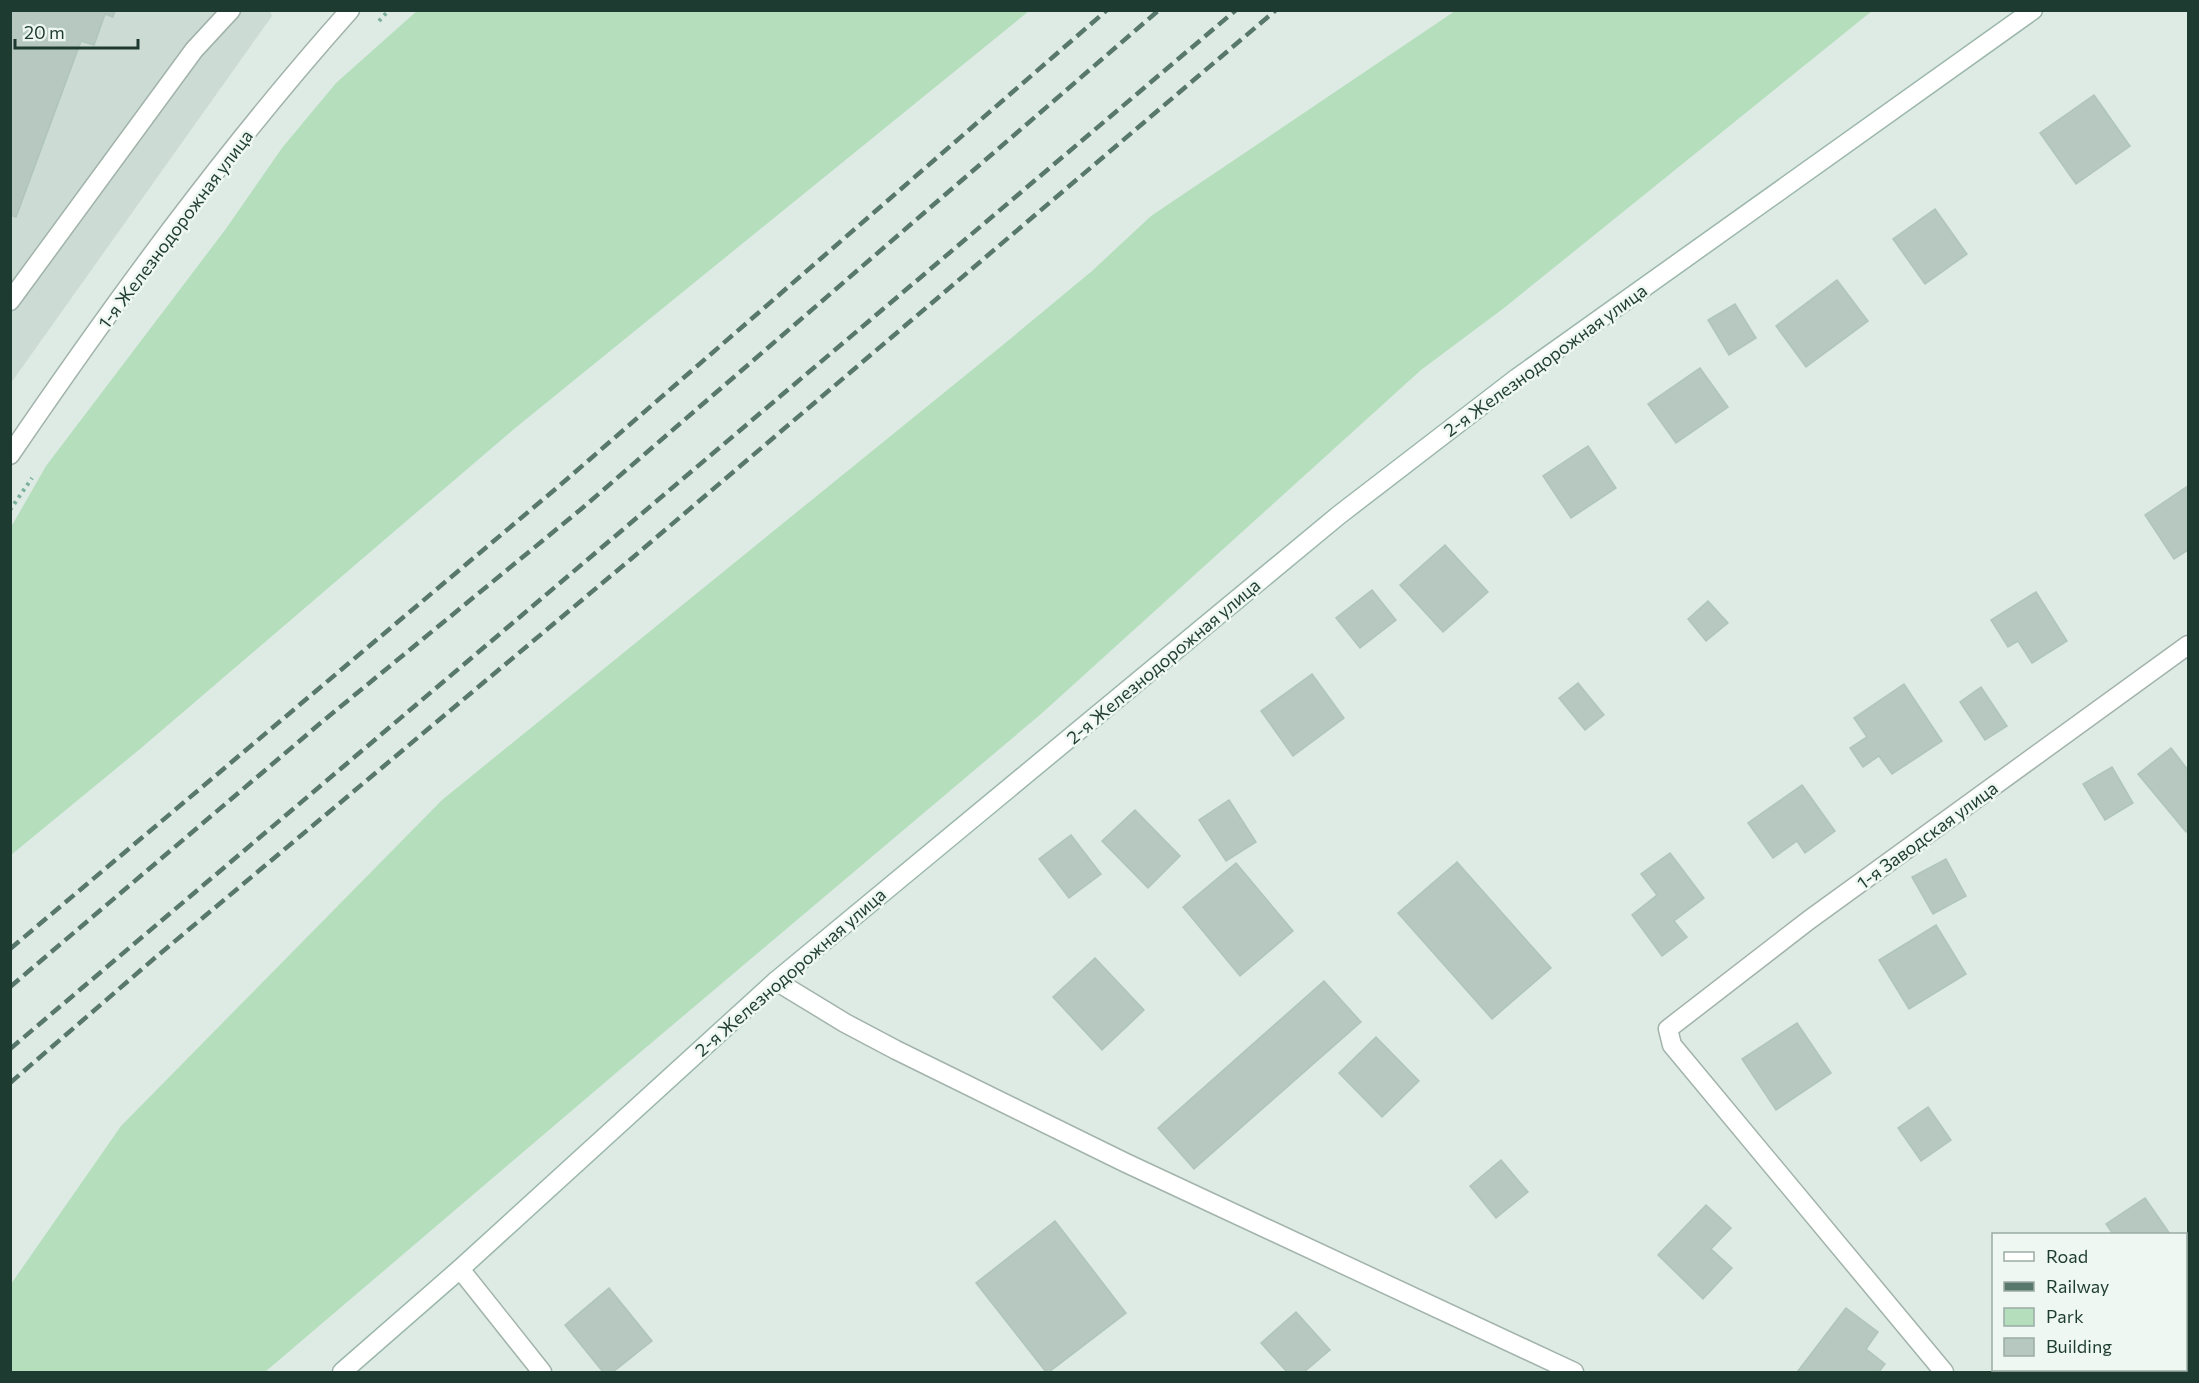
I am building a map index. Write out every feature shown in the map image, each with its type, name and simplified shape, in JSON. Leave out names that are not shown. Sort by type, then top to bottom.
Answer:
[{"type":"street","points":[[10,301],[194,50],[231,10]]},
{"type":"street","name":"1-я Железнодорожная улица","points":[[10,455],[161,243],[261,114],[350,10]]},
{"type":"street","name":"2-я Железнодорожная улица","points":[[342,1372],[460,1269],[776,981],[1312,537],[1517,378],[2033,10]]},
{"type":"street","name":"1-я Заводская улица","points":[[1944,1372],[1672,1045],[1668,1029],[1809,920],[2188,645]]},
{"type":"street","points":[[776,981],[845,1023],[896,1050],[1126,1163],[1574,1372]]},
{"type":"street","points":[[460,1269],[542,1372]]},
{"type":"path","points":[[373,26],[389,10]]},
{"type":"path","points":[[10,510],[37,471]]},
{"type":"shaded area","points":[[11,11],[270,11],[272,16],[11,383]]},
{"type":"green space","points":[[418,10],[1029,11],[514,429],[140,749],[11,855],[11,527],[46,466],[225,230],[282,148],[336,83]]},
{"type":"green space","points":[[1455,11],[1872,11],[1504,308],[1421,370],[1041,714],[265,1372],[11,1372],[11,1284],[121,1126],[442,800],[1004,344],[1092,271],[1151,216]]},
{"type":"building","points":[[10,10],[115,10],[113,17],[105,14],[94,45],[81,41],[16,217],[10,215]]},
{"type":"building","points":[[2094,95],[2130,146],[2076,184],[2040,133]]},
{"type":"building","points":[[1935,209],[1967,254],[1925,284],[1893,239]]},
{"type":"building","points":[[1837,280],[1868,321],[1806,367],[1776,326]]},
{"type":"building","points":[[1735,304],[1756,338],[1729,355],[1708,320]]},
{"type":"building","points":[[1700,368],[1728,407],[1676,443],[1648,404]]},
{"type":"building","points":[[1588,446],[1616,488],[1571,518],[1543,476]]},
{"type":"building","points":[[2188,486],[2188,550],[2174,559],[2145,515]]},
{"type":"building","points":[[1445,545],[1488,592],[1443,632],[1400,585]]},
{"type":"building","points":[[1372,590],[1396,620],[1360,648],[1336,618]]},
{"type":"building","points":[[2036,592],[2067,641],[2032,663],[2018,641],[2008,647],[1991,620]]},
{"type":"building","points":[[1708,601],[1728,623],[1706,641],[1688,619]]},
{"type":"building","points":[[1312,674],[1344,718],[1293,756],[1261,711]]},
{"type":"building","points":[[1578,683],[1604,715],[1585,730],[1559,698]]},
{"type":"building","points":[[1904,684],[1942,741],[1892,774],[1879,756],[1863,767],[1850,748],[1867,737],[1854,718]]},
{"type":"building","points":[[1981,687],[2007,726],[1985,740],[1960,702]]},
{"type":"building","points":[[2171,748],[2188,770],[2188,830],[2186,832],[2138,774]]},
{"type":"building","points":[[2112,767],[2133,803],[2105,820],[2083,784]]},
{"type":"building","points":[[1802,785],[1835,831],[1805,853],[1797,841],[1773,858],[1748,823]]},
{"type":"building","points":[[1229,800],[1256,842],[1226,861],[1199,820]]},
{"type":"building","points":[[1135,810],[1180,856],[1148,888],[1102,841]]},
{"type":"building","points":[[1071,835],[1101,874],[1069,898],[1039,859]]},
{"type":"building","points":[[1670,853],[1704,898],[1674,921],[1687,937],[1662,956],[1632,915],[1657,895],[1641,874]]},
{"type":"building","points":[[1946,859],[1966,896],[1933,914],[1912,877]]},
{"type":"building","points":[[1457,862],[1551,968],[1492,1019],[1398,913]]},
{"type":"building","points":[[1236,863],[1293,931],[1240,976],[1183,907]]},
{"type":"building","points":[[1936,925],[1966,974],[1909,1009],[1879,960]]},
{"type":"building","points":[[1095,958],[1144,1010],[1102,1050],[1053,997]]},
{"type":"building","points":[[1324,981],[1361,1022],[1194,1169],[1158,1128]]},
{"type":"building","points":[[1797,1023],[1831,1073],[1776,1110],[1742,1059]]},
{"type":"building","points":[[1376,1037],[1419,1081],[1382,1117],[1339,1073]]},
{"type":"building","points":[[1928,1107],[1951,1140],[1921,1161],[1898,1128]]},
{"type":"building","points":[[1501,1160],[1528,1192],[1496,1218],[1470,1186]]},
{"type":"building","points":[[2145,1198],[2169,1233],[2112,1233],[2106,1224]]},
{"type":"building","points":[[1706,1205],[1731,1228],[1711,1249],[1732,1268],[1703,1299],[1658,1255]]},
{"type":"building","points":[[1055,1221],[1126,1313],[1046,1372],[976,1283]]},
{"type":"building","points":[[609,1288],[652,1341],[613,1372],[603,1372],[565,1325]]},
{"type":"building","points":[[1846,1308],[1878,1332],[1866,1349],[1885,1364],[1879,1372],[1798,1371]]},
{"type":"building","points":[[1296,1312],[1330,1350],[1304,1372],[1287,1372],[1261,1343]]},
{"type":"railway","points":[[10,949],[559,486],[1107,10]]},
{"type":"railway","points":[[10,987],[323,721],[580,510],[1159,10]]},
{"type":"railway","points":[[10,1049],[1236,10]]},
{"type":"railway","points":[[10,1083],[1276,10]]}]
